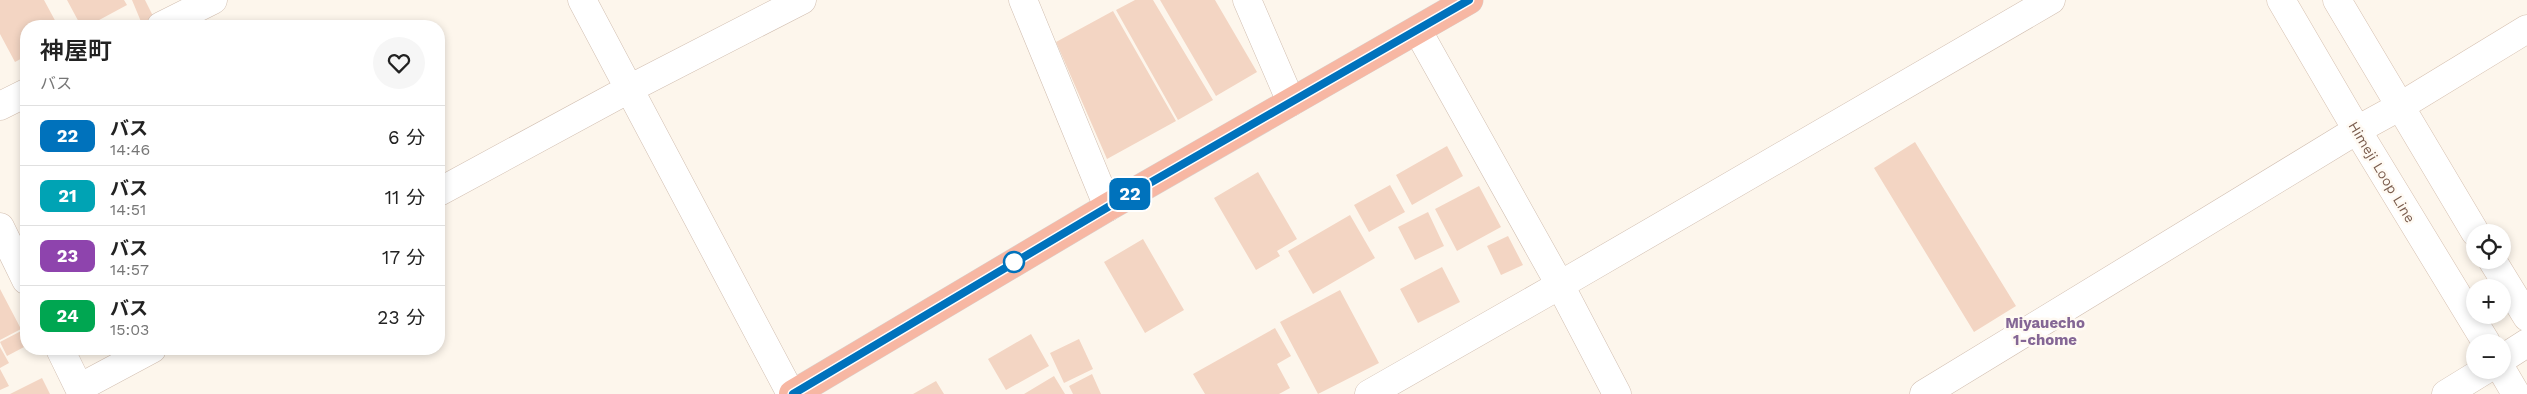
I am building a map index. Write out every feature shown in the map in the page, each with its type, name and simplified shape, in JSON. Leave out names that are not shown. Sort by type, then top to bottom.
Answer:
[{"type":"highway","points":[[792,394],[1108,207],[1470,0]]},
{"type":"street","points":[[173,20],[214,0]]},
{"type":"street","points":[[582,0],[792,394]]},
{"type":"street","points":[[445,189],[629,89],[802,0]]},
{"type":"street","points":[[1023,0],[1108,207]]},
{"type":"street","points":[[1247,0],[1291,102]]},
{"type":"street","points":[[1369,394],[2051,0]]},
{"type":"street","name":"Himeji Loop Line","points":[[2281,0],[2357,130],[2481,334]]},
{"type":"street","points":[[2337,0],[2399,107],[2471,224]]},
{"type":"street","points":[[1924,394],[2357,130],[2399,107],[2527,29]]},
{"type":"street","points":[[1418,31],[1560,285],[1617,394]]},
{"type":"street","points":[[0,106],[20,96]]},
{"type":"street","points":[[0,227],[20,268]]},
{"type":"street","points":[[2498,269],[2527,317]]},
{"type":"street","points":[[2511,353],[2527,343]]},
{"type":"street","points":[[63,355],[81,391],[142,355]]},
{"type":"street","points":[[2446,394],[2470,379]]},
{"type":"street","points":[[2507,379],[2516,394]]},
{"type":"building","points":[[0,0],[44,0],[55,20],[20,20],[20,59],[15,62],[0,34]]},
{"type":"building","points":[[67,0],[124,0],[127,5],[99,20],[78,20]]},
{"type":"building","points":[[132,0],[145,0],[154,18],[140,20]]},
{"type":"building","points":[[1135,0],[1153,0],[1213,100],[1178,120],[1116,10]]},
{"type":"building","points":[[1160,0],[1215,0],[1257,72],[1216,96]]},
{"type":"building","points":[[1113,11],[1176,121],[1107,159],[1056,42]]},
{"type":"building","points":[[1915,142],[2016,306],[1974,332],[1874,168]]},
{"type":"building","points":[[1447,146],[1463,176],[1412,205],[1396,175]]},
{"type":"building","points":[[1258,172],[1297,239],[1277,251],[1280,256],[1256,270],[1214,198]]},
{"type":"building","points":[[1390,185],[1405,212],[1369,232],[1354,205]]},
{"type":"building","points":[[1479,186],[1501,227],[1457,251],[1435,209]]},
{"type":"building","points":[[1428,212],[1444,246],[1415,260],[1398,227]]},
{"type":"building","points":[[1350,215],[1375,258],[1313,294],[1288,251]]},
{"type":"building","points":[[1508,236],[1523,265],[1501,275],[1487,246]]},
{"type":"building","points":[[1143,239],[1184,310],[1145,333],[1104,262]]},
{"type":"building","points":[[1442,267],[1460,302],[1418,323],[1400,289]]},
{"type":"building","points":[[0,289],[20,330],[0,340]]},
{"type":"building","points":[[1340,290],[1379,363],[1318,394],[1280,322]]},
{"type":"building","points":[[1275,328],[1291,356],[1277,364],[1290,388],[1279,394],[1205,394],[1193,374]]},
{"type":"building","points":[[20,332],[20,349],[7,356],[0,342]]},
{"type":"building","points":[[1031,334],[1049,366],[1006,390],[988,359]]},
{"type":"building","points":[[1079,339],[1093,369],[1064,383],[1050,353]]},
{"type":"building","points":[[0,347],[9,363],[0,368]]},
{"type":"building","points":[[0,369],[9,386],[0,390]]},
{"type":"building","points":[[1092,374],[1101,394],[1073,394],[1069,386]]},
{"type":"building","points":[[1054,376],[1065,394],[1024,394]]},
{"type":"building","points":[[42,378],[50,394],[10,394]]},
{"type":"building","points":[[936,381],[944,394],[913,394]]},
{"type":"bus line","name":"22","points":[[793,394],[1108,207],[1418,31],[1469,0]]},
{"type":"district","name":"Miyauecho 1-chome","points":[[2045,332]]}]
